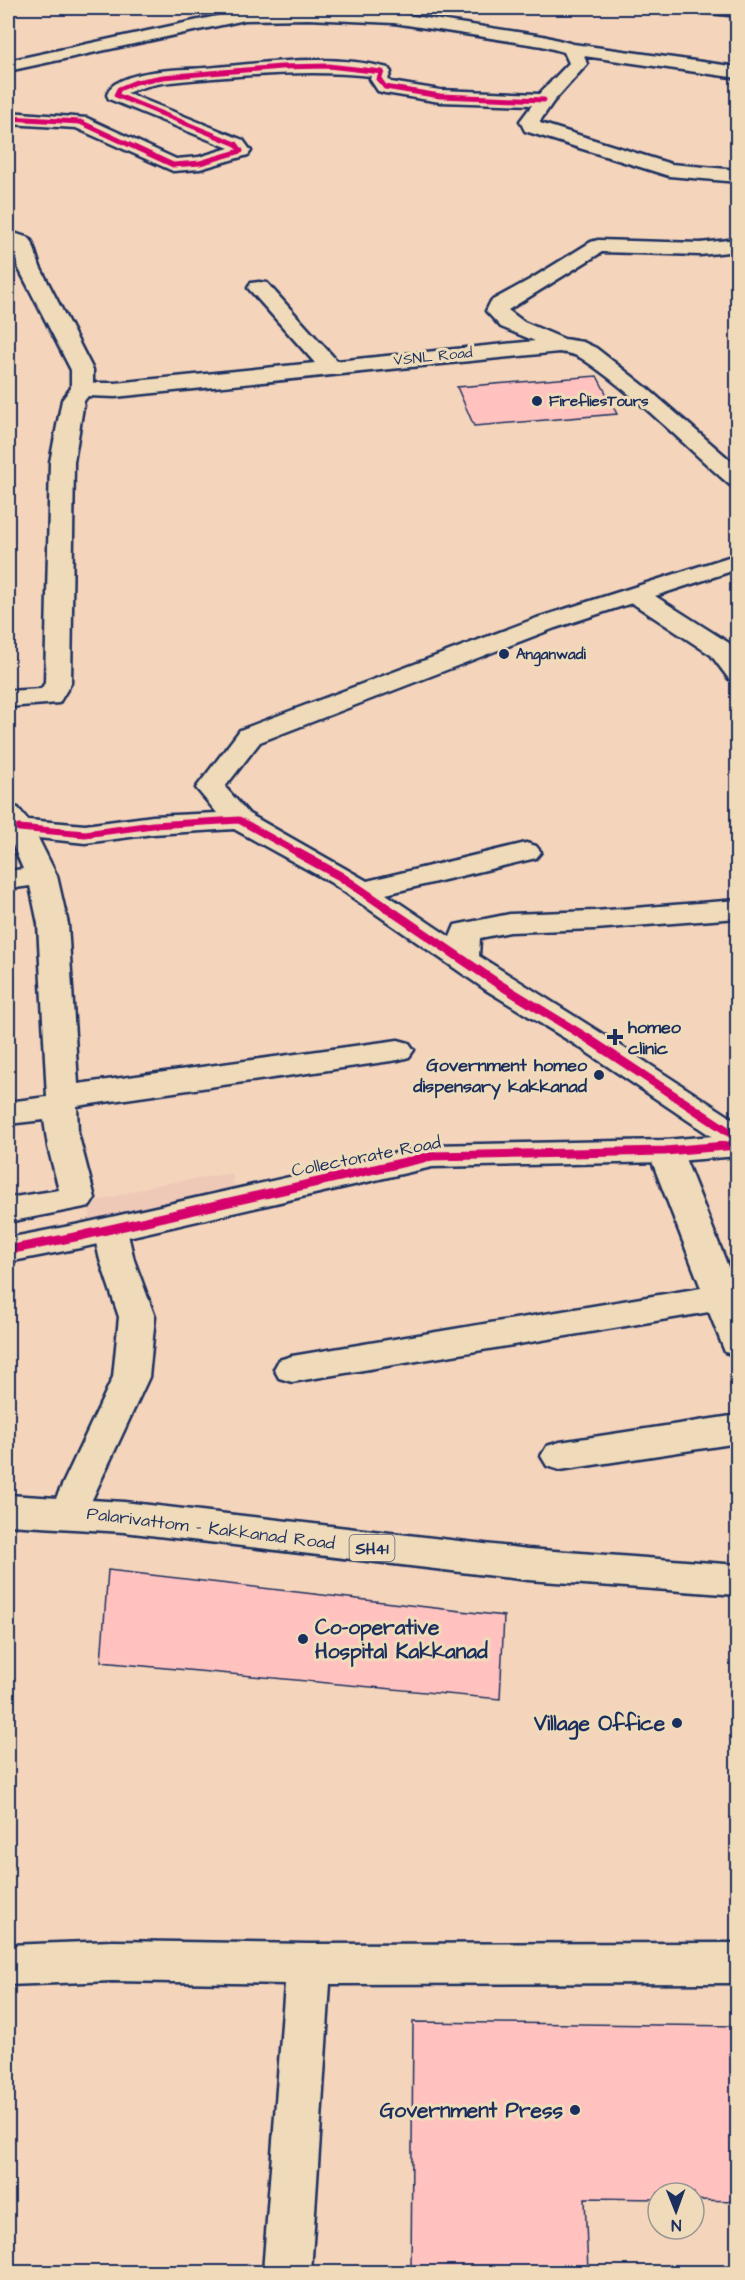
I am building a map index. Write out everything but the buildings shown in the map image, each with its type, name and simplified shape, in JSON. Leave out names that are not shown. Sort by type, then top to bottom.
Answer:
[{"type":"street","points":[[707,8],[738,11]]},
{"type":"street","points":[[8,66],[245,15],[308,14],[394,18],[421,15],[572,49],[738,73]]},
{"type":"street","points":[[572,49],[578,64],[544,100],[529,125],[669,170],[738,176]]},
{"type":"street","points":[[8,118],[80,122],[173,165],[200,163],[241,151],[236,144],[116,95],[119,89],[136,82],[163,77],[281,67],[328,66],[382,72],[379,79],[385,87],[440,96],[544,100]]},
{"type":"street","points":[[8,237],[22,242],[29,267],[82,369],[82,389],[73,400],[62,462],[58,682],[49,697],[8,699]]},
{"type":"street","points":[[559,345],[509,323],[497,311],[499,306],[539,284],[598,246],[700,249],[738,245]]},
{"type":"street","points":[[259,288],[330,366]]},
{"type":"street","name":"VSNL Road","points":[[82,389],[136,388],[330,366],[559,345],[575,347],[588,353],[639,393],[738,480]]},
{"type":"street","points":[[738,561],[546,623],[250,736],[210,788],[239,820],[362,891],[463,960],[738,1138]]},
{"type":"street","points":[[635,594],[720,649],[738,673]]},
{"type":"street","points":[[13,821],[85,834],[153,825],[239,820]]},
{"type":"street","points":[[8,1210],[78,1198],[66,1150],[61,1102],[53,924],[42,876],[13,821]]},
{"type":"street","points":[[362,891],[526,852]]},
{"type":"street","points":[[8,880],[42,876]]},
{"type":"street","points":[[463,960],[466,932],[510,923],[595,920],[738,909]]},
{"type":"street","points":[[8,1113],[61,1102],[398,1050]]},
{"type":"street","name":"Collectorate Road","points":[[8,1250],[110,1230],[432,1156],[665,1150],[738,1145]]},
{"type":"street","points":[[665,1150],[738,1343]]},
{"type":"street","points":[[69,1511],[131,1377],[137,1317],[117,1260],[110,1230]]},
{"type":"street","points":[[292,1369],[722,1297]]},
{"type":"street","points":[[560,1456],[738,1429]]},
{"type":"street","name":"Palarivattom - Kakkanad Road","points":[[8,1510],[69,1511],[393,1551],[679,1577],[738,1580]]},
{"type":"street","points":[[8,1965],[112,1961],[309,1964],[738,1962]]},
{"type":"street","points":[[287,2272],[309,1964]]},
{"type":"shaded area","points":[[232,1173],[236,1196],[92,1227],[88,1204],[156,1185]]},
{"type":"cycle path","points":[[8,118],[80,122],[173,165],[200,163],[241,151],[236,144],[116,95],[119,89],[136,82],[163,77],[281,67],[328,66],[382,72],[379,79],[385,87],[440,96],[544,100]]},
{"type":"cycle path","points":[[19,828],[85,834],[153,825],[239,820],[340,876],[497,983],[587,1038],[738,1138]]},
{"type":"cycle path","points":[[8,1250],[80,1236],[432,1156],[665,1151],[738,1145]]},
{"type":"place","name":"FirefliesTours","points":[[537,401]]},
{"type":"place","name":"Anganwadi","points":[[504,654]]},
{"type":"place","name":"homeo clinic","points":[[615,1037]]},
{"type":"place","name":"Government homeo dispensary kakkanad","points":[[599,1075]]},
{"type":"place","name":"Co-operative Hospital Kakkanad","points":[[303,1639]]},
{"type":"place","name":"Village Office","points":[[677,1723]]},
{"type":"place","name":"Government Press","points":[[575,2110]]}]
